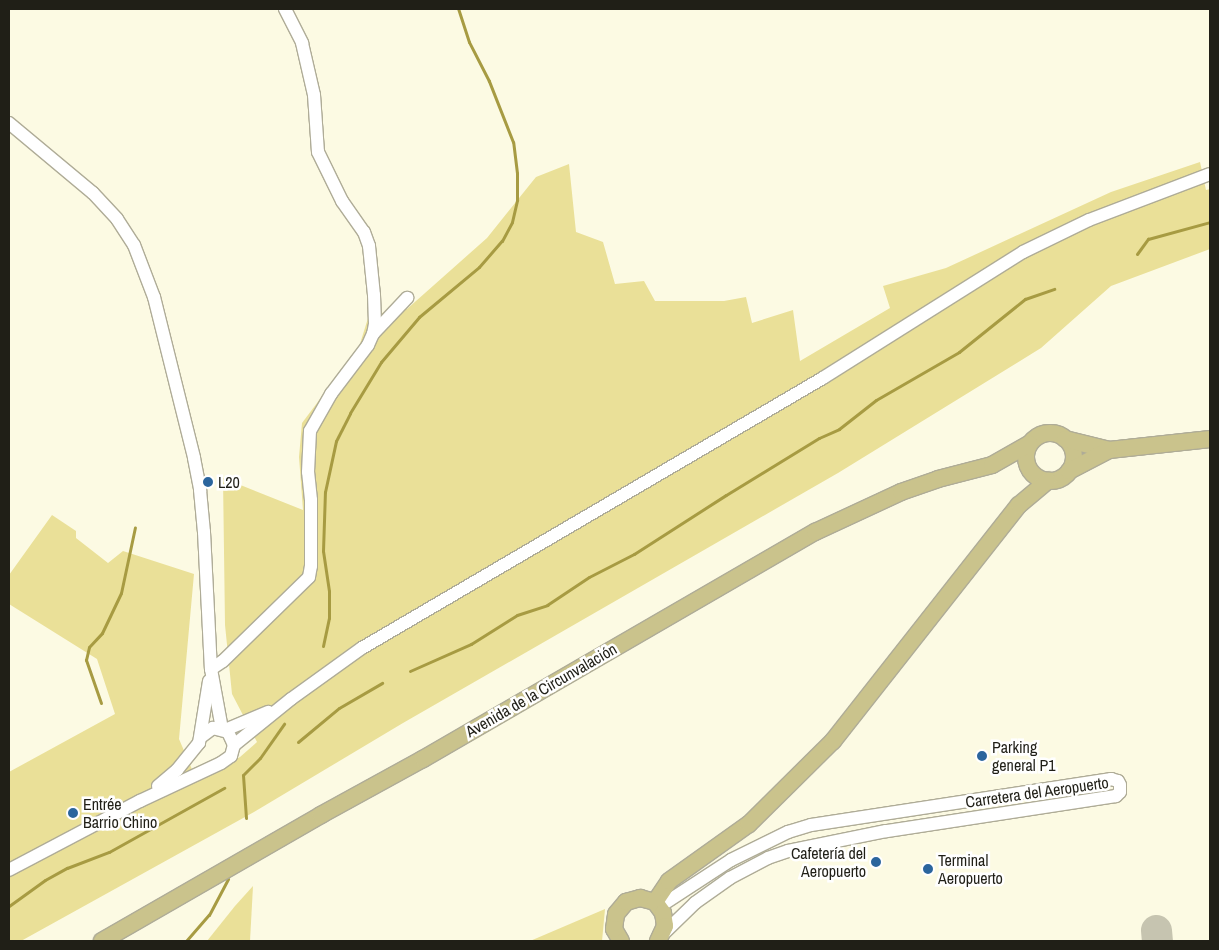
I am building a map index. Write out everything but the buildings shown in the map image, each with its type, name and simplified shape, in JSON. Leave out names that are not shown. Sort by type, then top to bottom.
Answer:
[{"type":"main road","points":[[1019,505],[1030,470],[1026,452],[1034,439],[1046,433],[1053,433],[1065,439],[1109,450],[1210,440]]},
{"type":"main road","points":[[1065,439],[1070,444],[1074,457],[1069,471]]},
{"type":"main road","points":[[992,464],[1030,444]]},
{"type":"main road","points":[[992,464],[1030,470],[1036,476],[1048,481],[1056,480],[1109,450]]},
{"type":"main road","name":"Avenida de la Circunvalación","points":[[102,941],[321,815],[423,759],[815,532],[901,492],[938,479],[992,464]]},
{"type":"main road","points":[[657,905],[663,888],[676,876],[706,857],[749,824],[833,741],[1019,505],[1048,481]]},
{"type":"main road","points":[[618,940],[614,929],[616,914],[626,902],[653,884],[676,876]]},
{"type":"main road","points":[[633,899],[640,898],[657,905],[665,919],[661,937]]},
{"type":"street","points":[[216,764],[204,760],[201,755],[200,740],[211,669],[223,661],[308,577],[311,566],[312,500],[308,472],[310,431],[331,394],[368,346],[375,324],[369,246],[364,232],[342,200],[318,152],[314,95],[302,43],[285,9]]},
{"type":"street","points":[[9,123],[93,193],[117,219],[134,245],[154,296],[194,458],[204,532],[211,669],[223,729],[231,736],[234,745],[231,756],[222,763],[216,764],[140,801],[9,870]]},
{"type":"street","points":[[234,745],[288,701],[362,648],[459,589],[823,378],[1023,252],[1089,220],[1210,174]]},
{"type":"street","points":[[373,334],[407,298]]},
{"type":"street","points":[[140,801],[177,770],[208,730],[223,729],[288,701]]},
{"type":"street","name":"Carretera del Aeropuerto","points":[[657,905],[731,860],[788,832],[811,825],[1112,779],[1116,780],[1120,785],[1120,792],[1116,796],[858,836],[788,851],[749,867],[695,903],[661,937]]},
{"type":"street","points":[[1037,791],[1041,808]]},
{"type":"street","points":[[945,805],[947,822]]},
{"type":"street","points":[[855,818],[858,836]]},
{"type":"shaded area","points":[[1200,162],[1206,190],[1210,189],[1210,249],[1111,286],[1041,348],[838,473],[403,723],[254,812],[21,941],[9,941],[9,772],[115,714],[97,659],[9,604],[9,575],[52,515],[76,531],[76,538],[108,563],[123,551],[194,574],[179,739],[197,781],[240,757],[257,742],[232,694],[225,625],[223,478],[303,510],[299,457],[302,423],[359,347],[369,315],[407,309],[487,238],[536,177],[569,164],[576,232],[603,242],[615,284],[644,281],[655,301],[724,301],[746,297],[752,323],[793,310],[800,361],[890,308],[883,286],[946,268],[1111,192]]},
{"type":"shaded area","points":[[253,886],[250,941],[207,941],[235,906]]},
{"type":"shaded area","points":[[605,909],[602,941],[530,941]]},
{"type":"waterway","points":[[323,646],[329,618],[329,591],[323,551],[325,492],[336,441],[350,413],[381,362],[419,317],[479,267],[502,241],[512,222],[517,200],[517,173],[513,142],[489,81],[469,42],[458,9]]},
{"type":"waterway","points":[[1137,254],[1148,239],[1210,222]]},
{"type":"waterway","points":[[410,671],[471,644],[517,615],[547,605],[589,577],[634,554],[819,438],[839,429],[876,400],[959,352],[1025,299],[1054,289]]},
{"type":"waterway","points":[[101,703],[86,660],[89,647],[102,633],[121,593],[135,527]]},
{"type":"waterway","points":[[298,742],[339,708],[382,683]]},
{"type":"waterway","points":[[246,818],[243,775],[260,758],[284,724]]},
{"type":"waterway","points":[[9,906],[45,880],[67,868],[109,852],[224,788]]},
{"type":"waterway","points":[[186,941],[209,915],[228,879]]},
{"type":"taxiway","points":[[1156,930],[1157,941]]},
{"type":"place","name":"L20","points":[[208,482]]},
{"type":"place","name":"Parking general P1","points":[[982,756]]},
{"type":"place","name":"Entrée Barrio Chino","points":[[73,813]]},
{"type":"place","name":"Cafetería del Aeropuerto","points":[[876,862]]},
{"type":"place","name":"Terminal Aeropuerto","points":[[928,869]]}]
